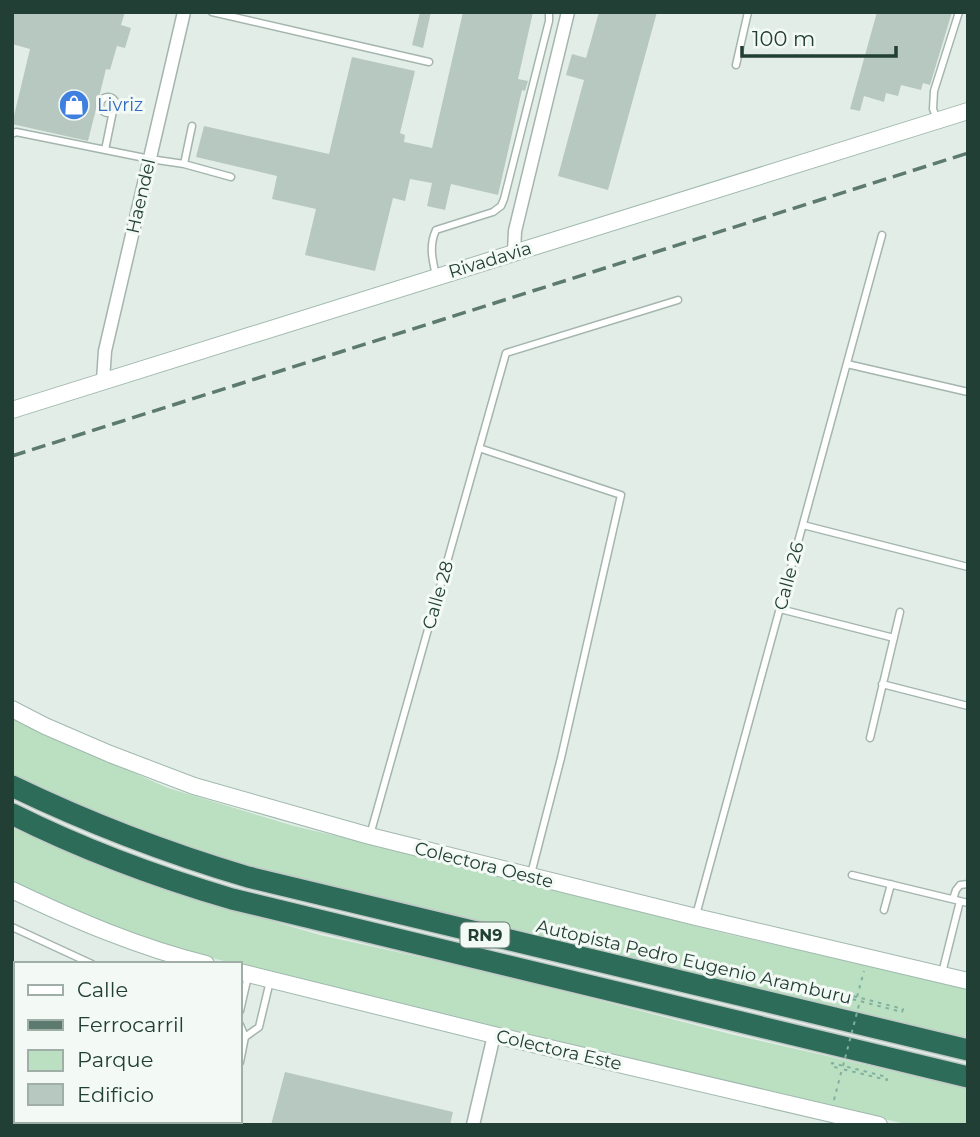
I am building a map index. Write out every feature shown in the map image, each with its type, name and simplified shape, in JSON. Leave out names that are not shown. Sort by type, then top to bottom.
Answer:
[{"type":"highway","name":"Autopista Pedro Eugenio Aramburu","points":[[12,786],[46,803],[188,860],[248,877],[968,1050]]},
{"type":"highway","name":"RN9","points":[[12,814],[97,852],[232,899],[968,1077]]},
{"type":"street","name":"Haendel","points":[[103,380],[105,351],[184,12]]},
{"type":"street","points":[[514,252],[515,231],[568,12]]},
{"type":"street","name":"Rivadavia","points":[[12,410],[968,111]]},
{"type":"street","name":"Colectora Oeste","points":[[12,709],[110,754],[194,786],[370,836],[968,981]]},
{"type":"street","points":[[12,890],[68,917],[119,937],[198,962]]},
{"type":"street","name":"Colectora Este","points":[[244,973],[879,1125]]},
{"type":"street","points":[[473,1125],[494,1035]]},
{"type":"lane","points":[[212,12],[429,62]]},
{"type":"lane","points":[[437,276],[431,252],[432,238],[436,230],[493,212],[501,206],[504,199],[549,21],[549,12]]},
{"type":"lane","points":[[736,65],[748,12]]},
{"type":"lane","points":[[938,121],[933,108],[934,91],[959,12]]},
{"type":"lane","points":[[105,150],[113,111]]},
{"type":"lane","points":[[184,164],[192,126]]},
{"type":"lane","points":[[12,134],[16,132],[184,164],[232,177]]},
{"type":"lane","name":"Calle 26","points":[[696,917],[882,235]]},
{"type":"lane","name":"Calle 28","points":[[370,836],[506,353],[678,300]]},
{"type":"lane","points":[[847,363],[968,392]]},
{"type":"lane","points":[[479,448],[621,495],[561,758],[530,876]]},
{"type":"lane","points":[[803,525],[968,567]]},
{"type":"lane","points":[[780,609],[894,638]]},
{"type":"lane","points":[[870,738],[900,612]]},
{"type":"lane","points":[[883,684],[968,706]]},
{"type":"lane","points":[[852,875],[968,903]]},
{"type":"lane","points":[[884,910],[891,884]]},
{"type":"lane","points":[[942,975],[956,890],[960,885],[968,884]]},
{"type":"lane","points":[[12,927],[85,962]]},
{"type":"lane","points":[[242,992],[244,973]]},
{"type":"lane","points":[[242,1036],[259,1027],[270,980]]},
{"type":"path","points":[[857,997],[868,957]]},
{"type":"path","points":[[848,995],[857,997],[903,1009],[902,1012],[848,998],[848,995]]},
{"type":"path","points":[[830,1114],[860,1001]]},
{"type":"path","points":[[843,1067],[887,1077],[887,1080],[843,1067]]},
{"type":"green space","points":[[12,716],[168,788],[294,826],[460,865],[727,934],[968,988],[968,1039],[244,866],[141,830],[12,774]]},
{"type":"green space","points":[[12,828],[136,878],[320,935],[497,974],[730,1034],[968,1088],[968,1125],[910,1125],[242,965],[242,962],[229,962],[171,948],[115,929],[12,883]]},
{"type":"building","points":[[12,12],[125,12],[121,25],[131,28],[125,48],[117,46],[110,70],[106,69],[88,141],[12,124],[30,49],[12,44]]},
{"type":"building","points":[[420,12],[431,12],[423,48],[412,45]]},
{"type":"building","points":[[463,12],[533,12],[518,79],[528,81],[525,91],[522,90],[498,195],[451,184],[445,210],[427,206],[432,183],[410,179],[405,201],[393,198],[375,271],[305,255],[316,209],[272,199],[277,176],[196,157],[204,126],[329,154],[352,57],[415,71],[400,133],[405,135],[404,142],[432,148]]},
{"type":"building","points":[[599,12],[657,12],[608,190],[558,176],[584,80],[566,75],[572,54],[586,58]]},
{"type":"building","points":[[877,12],[952,12],[930,85],[923,83],[921,90],[901,85],[898,96],[886,93],[884,102],[864,96],[860,111],[850,109]]},
{"type":"building","points":[[285,1072],[453,1112],[450,1125],[271,1125]]},
{"type":"railway","points":[[12,456],[968,153]]},
{"type":"place","name":"Livriz","points":[[74,105]]}]
